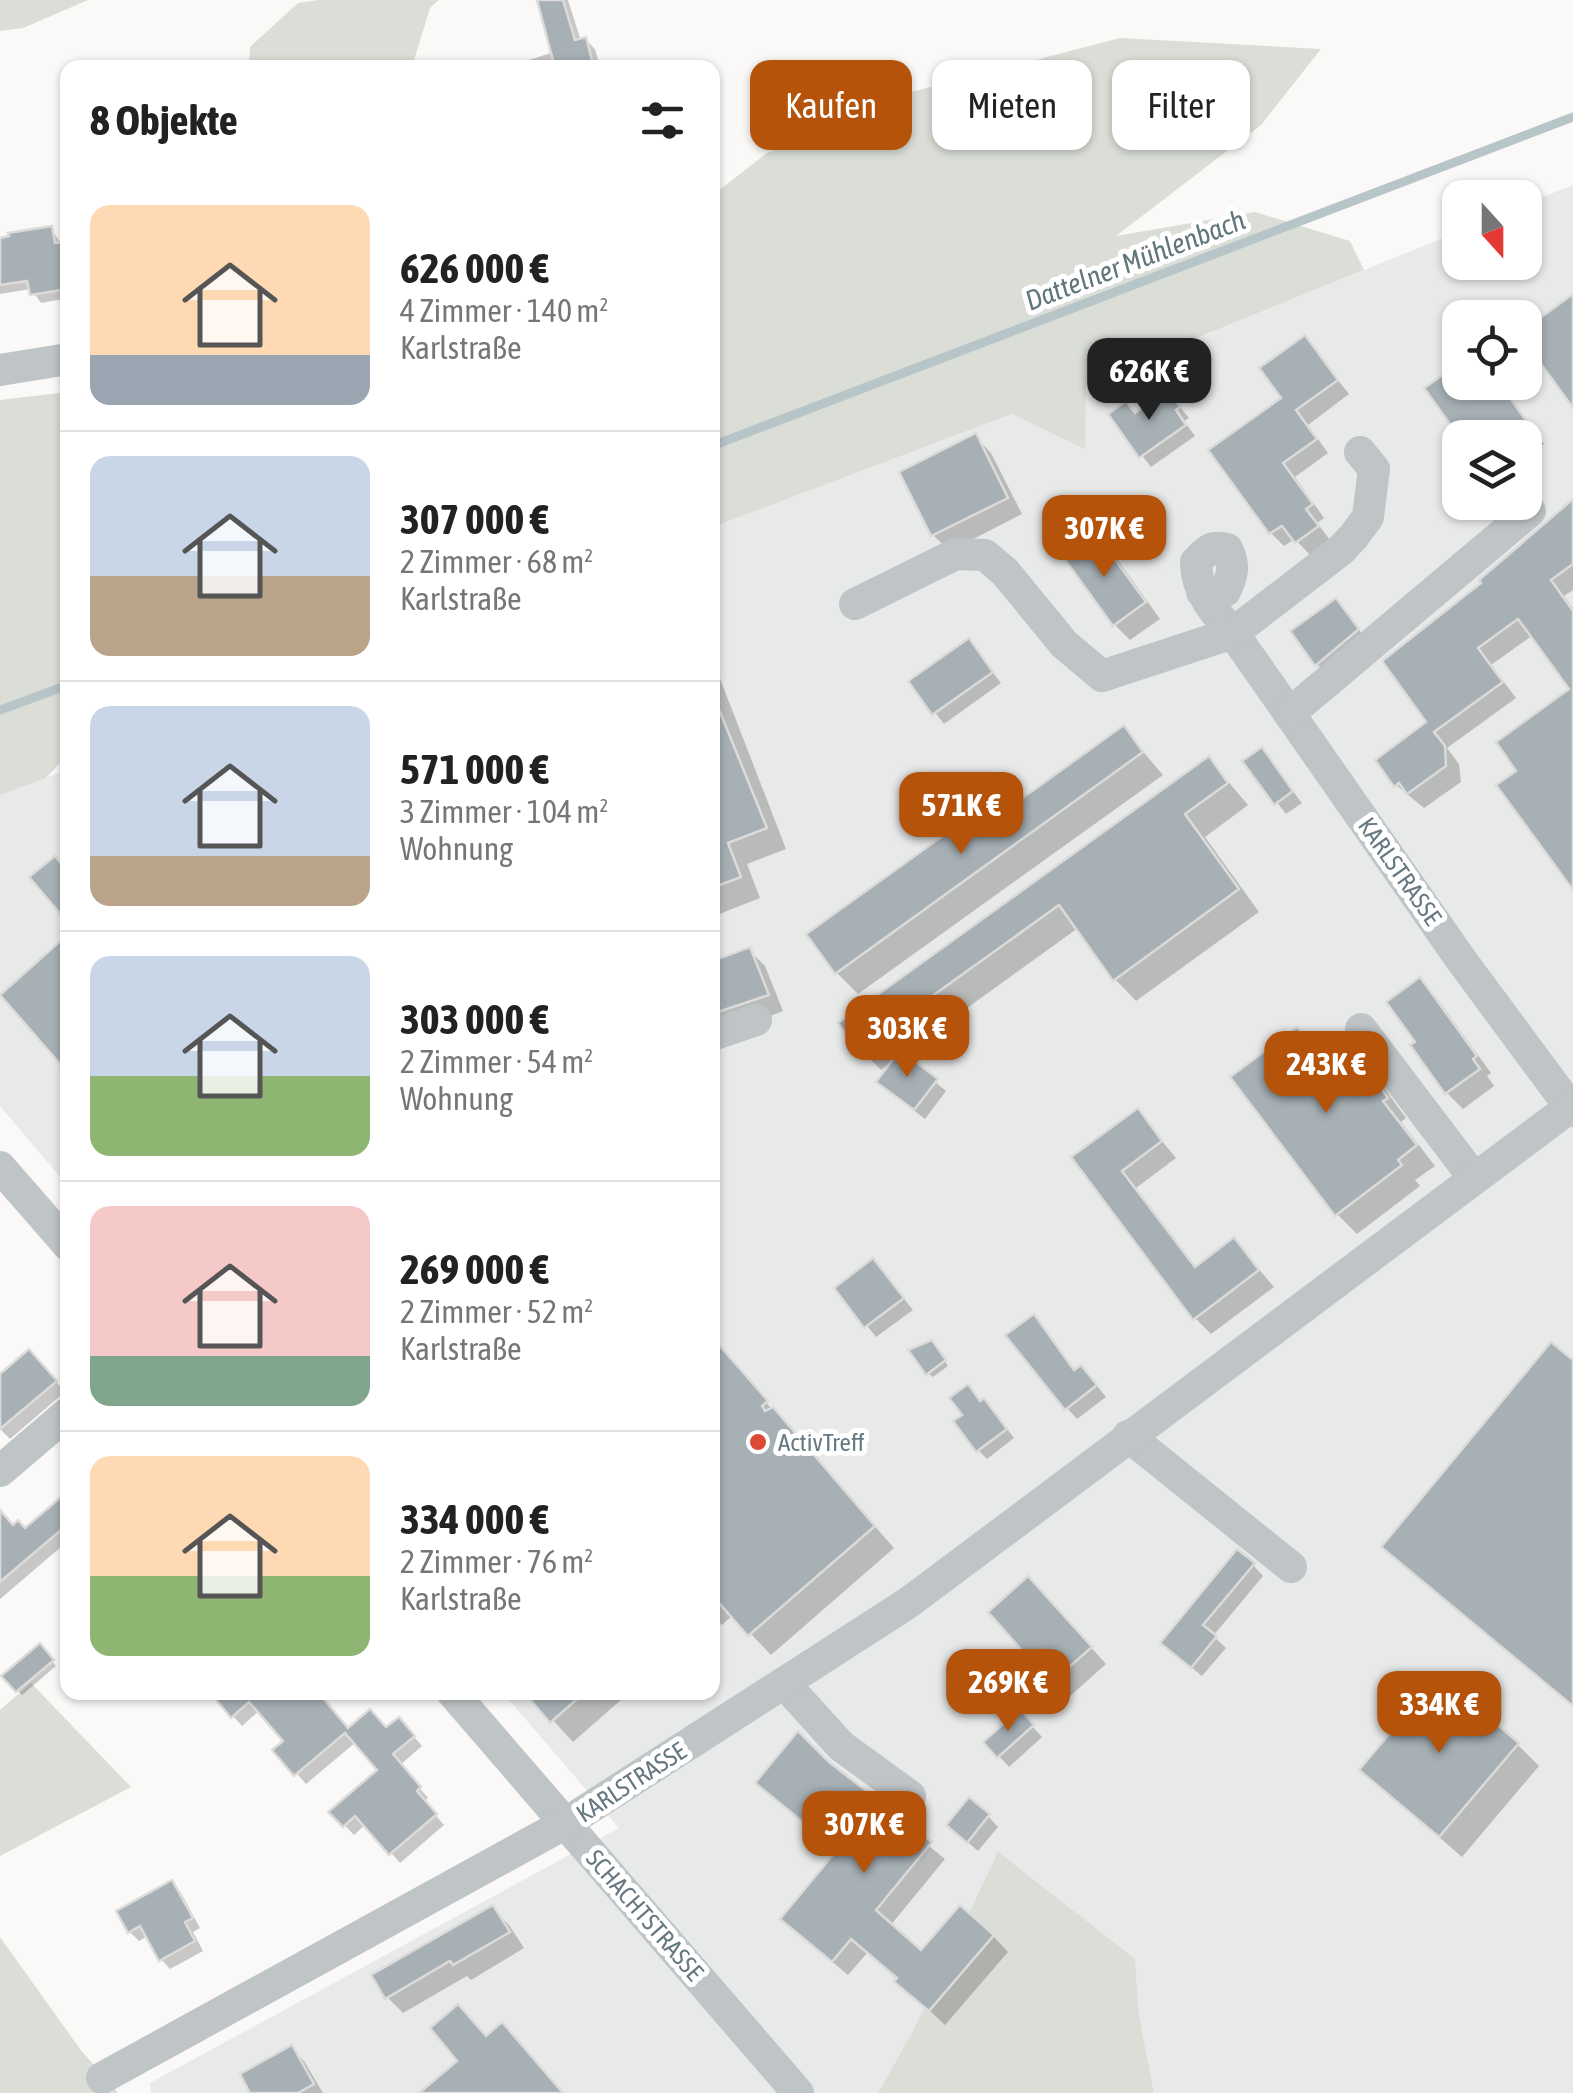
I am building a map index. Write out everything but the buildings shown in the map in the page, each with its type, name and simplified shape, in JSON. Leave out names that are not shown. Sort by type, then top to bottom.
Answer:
[{"type":"street","points":[[0,370],[60,360]]},
{"type":"street","points":[[855,604],[956,554],[985,555],[1005,572],[1064,644],[1102,676],[1233,633],[1340,550],[1368,517],[1374,470],[1360,452]]},
{"type":"street","points":[[1290,713],[1519,520]]},
{"type":"street","name":"KARLSTRASSE","points":[[102,2078],[566,1823],[908,1603],[1572,1108],[1202,592]]},
{"type":"street","points":[[720,1032],[756,1020]]},
{"type":"street","points":[[1362,1030],[1474,1178]]},
{"type":"street","points":[[0,1168],[60,1236]]},
{"type":"street","points":[[0,1471],[60,1420]]},
{"type":"street","points":[[1128,1436],[1291,1567]]},
{"type":"street","points":[[784,1683],[842,1746],[910,1796]]},
{"type":"street","name":"SCHACHTSTRASSE","points":[[459,1700],[798,2093]]},
{"type":"shaded area","points":[[0,0],[88,0],[23,28],[0,31]]},
{"type":"shaded area","points":[[439,0],[430,8],[414,60],[249,60],[250,47],[298,3]]},
{"type":"shaded area","points":[[1120,38],[1321,49],[1250,133],[1250,60],[1112,60],[1112,150],[1228,150],[1116,236],[1255,212],[1350,241],[1364,270],[1086,383],[1085,449],[1012,414],[720,524],[720,190],[767,153],[912,150],[912,92],[932,87],[932,150],[1092,150],[1092,60],[1035,60]]},
{"type":"shaded area","points":[[1573,185],[1573,2093],[1154,2093],[1139,2015],[1135,1959],[914,2029],[878,2093],[151,2093],[150,2083],[619,1828],[509,1700],[720,1700],[720,524],[1012,414],[1442,238],[1442,280],[1542,280],[1542,197]]},
{"type":"shaded area","points":[[60,393],[60,763],[46,778],[0,795],[0,400]]},
{"type":"shaded area","points":[[60,773],[60,1177],[0,1106],[0,795]]},
{"type":"shaded area","points":[[31,1683],[131,1787],[0,1856],[0,1710]]},
{"type":"shaded area","points":[[998,1852],[1135,1959],[1139,2015],[1154,2093],[878,2093],[914,2029]]},
{"type":"shaded area","points":[[0,1937],[80,2049],[118,2093],[0,2093]]},
{"type":"waterway","name":"Dattelner Mühlenbach","points":[[720,443],[1573,117]]},
{"type":"waterway","name":"Dattelner Mühlenbach","points":[[0,710],[60,688]]},
{"type":"place","name":"ActivTreff","points":[[758,1442]]}]
